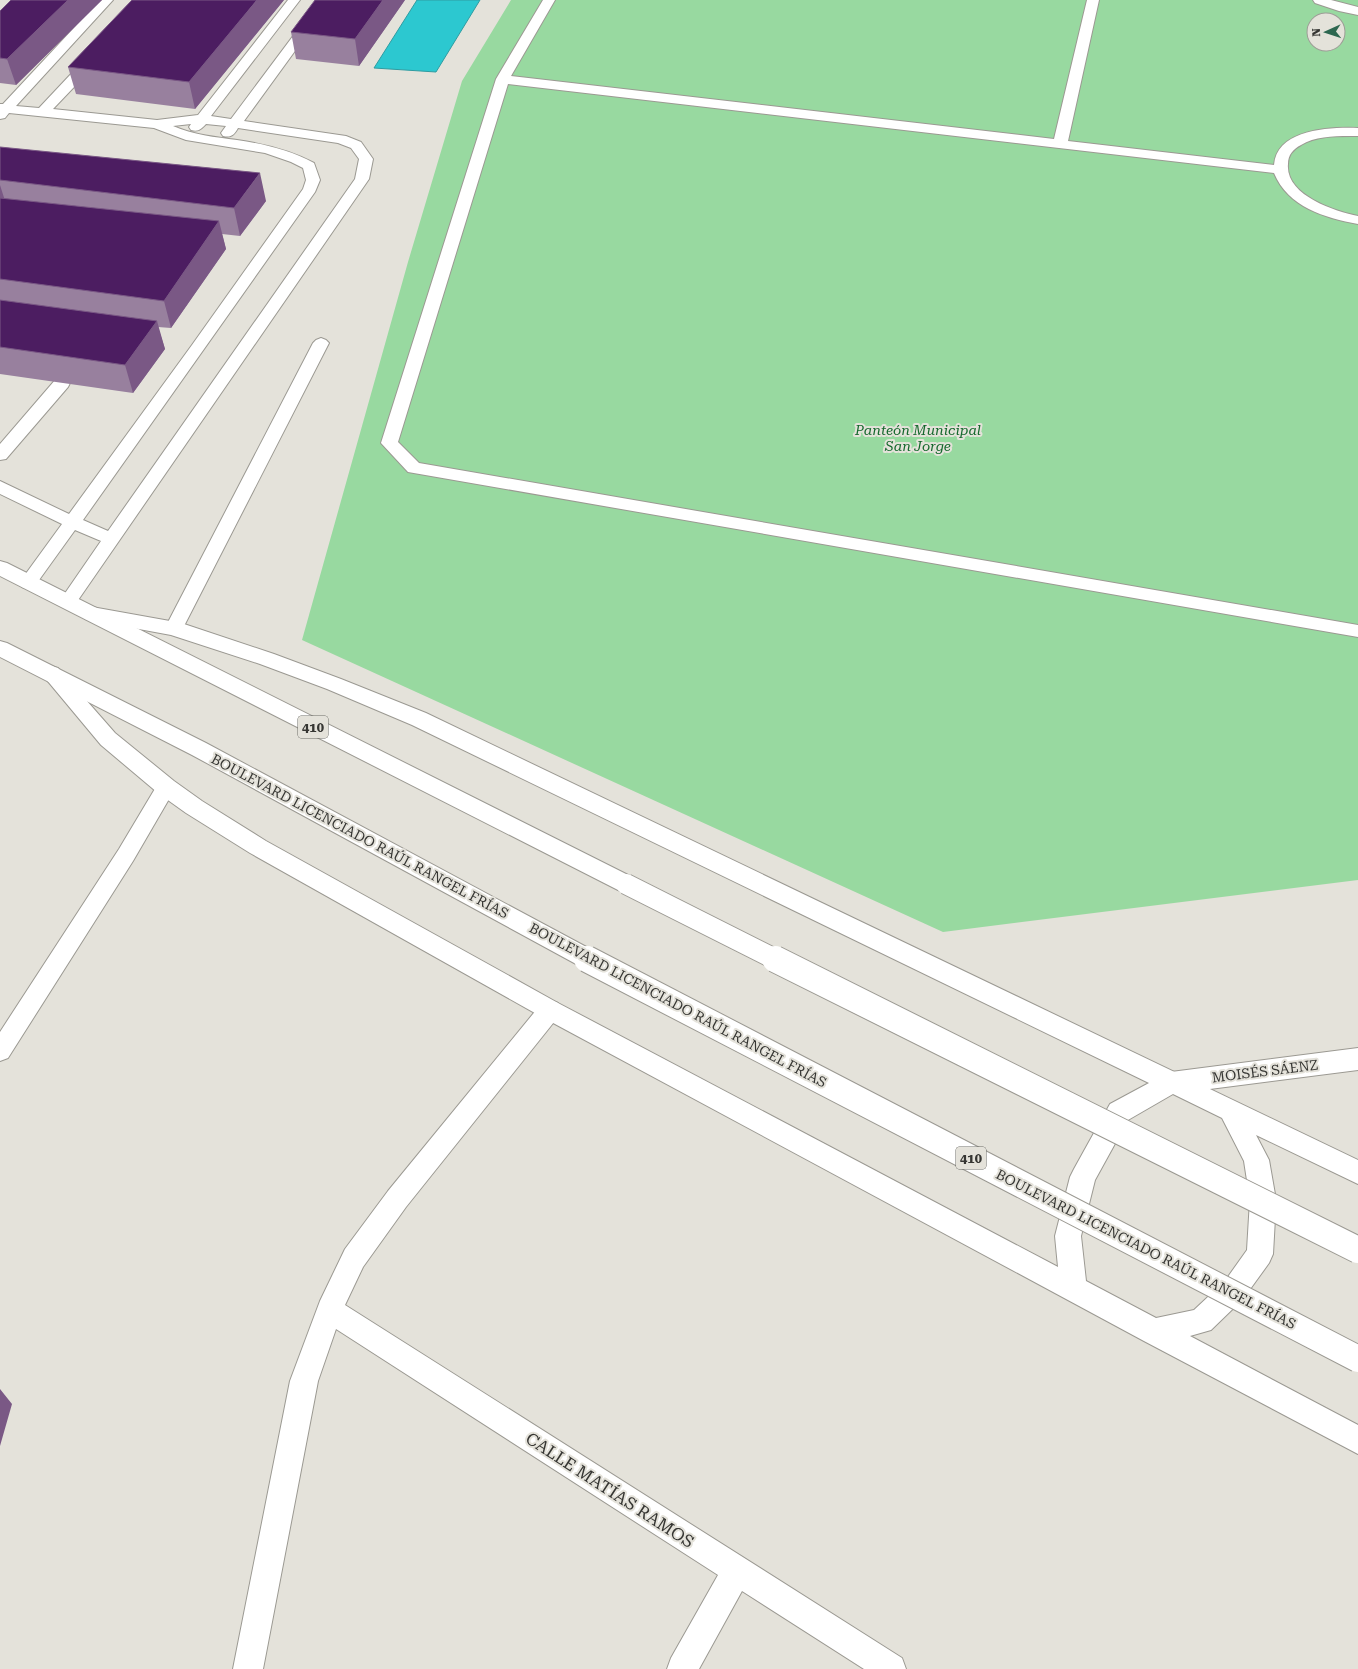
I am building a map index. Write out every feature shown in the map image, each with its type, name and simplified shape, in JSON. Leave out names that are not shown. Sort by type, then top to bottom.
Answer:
[{"type":"main road","name":"410","points":[[0,568],[379,761],[1358,1250]]},
{"type":"main road","points":[[92,614],[174,628],[267,659],[334,684],[419,719],[1358,1172]]},
{"type":"main road","name":"BOULEVARD LICENCIADO RAÚL RANGEL FRÍAS","points":[[0,648],[206,753],[584,957],[1358,1359]]},
{"type":"main road","points":[[51,673],[108,739],[166,787],[258,848],[550,1010],[1358,1440]]},
{"type":"main road","points":[[248,1669],[304,1381],[329,1310],[354,1258],[397,1199],[550,1010]]},
{"type":"main road","name":"MOISÉS SÁENZ","points":[[1172,1083],[1358,1059]]},
{"type":"main road","points":[[1074,1289],[1068,1236],[1083,1177],[1120,1112],[1172,1083]]},
{"type":"main road","points":[[1154,1332],[1201,1321],[1234,1290],[1260,1254],[1263,1200],[1256,1160],[1231,1111]]},
{"type":"main road","name":"CALLE MATÍAS RAMOS","points":[[329,1310],[891,1669]]},
{"type":"main road","points":[[682,1669],[737,1571]]},
{"type":"lane","points":[[2,111],[107,0]]},
{"type":"lane","points":[[188,137],[294,0]]},
{"type":"lane","points":[[221,142],[326,0]]},
{"type":"lane","points":[[548,0],[503,79],[390,443],[414,468],[1358,631]]},
{"type":"lane","points":[[1060,145],[1092,0]]},
{"type":"lane","points":[[1319,0],[1358,11]]},
{"type":"lane","points":[[43,112],[97,54]]},
{"type":"lane","points":[[503,79],[1280,170]]},
{"type":"lane","points":[[2,111],[43,112],[157,124],[202,119],[234,123],[341,139],[356,145],[366,159],[362,179],[68,602]]},
{"type":"lane","points":[[28,583],[198,348],[310,189],[313,180],[309,166],[297,158],[276,152],[188,137],[157,124]]},
{"type":"lane","points":[[1358,132],[1336,131],[1312,135],[1293,144],[1282,156],[1280,170],[1287,185],[1302,199],[1323,210],[1358,220]]},
{"type":"lane","points":[[174,628],[321,343]]},
{"type":"lane","points":[[0,455],[62,382]]},
{"type":"lane","points":[[0,487],[111,539]]},
{"type":"lane","points":[[0,1051],[126,855],[166,787]]},
{"type":"green space","name":"Panteón Municipal San Jorge","points":[[511,0],[1358,0],[1358,880],[943,932],[302,640],[408,262],[462,81]]},
{"type":"water","points":[[417,0],[480,0],[436,72],[374,68]]},
{"type":"building","points":[[11,0],[68,0],[7,59],[0,58],[0,11]]},
{"type":"building","points":[[132,0],[257,0],[189,82],[68,67]]},
{"type":"building","points":[[315,0],[383,0],[355,39],[291,32]]},
{"type":"building","points":[[0,147],[260,173],[234,208],[0,180]]},
{"type":"building","points":[[0,198],[219,221],[164,301],[0,279]]},
{"type":"building","points":[[0,300],[157,321],[125,365],[0,347]]}]
